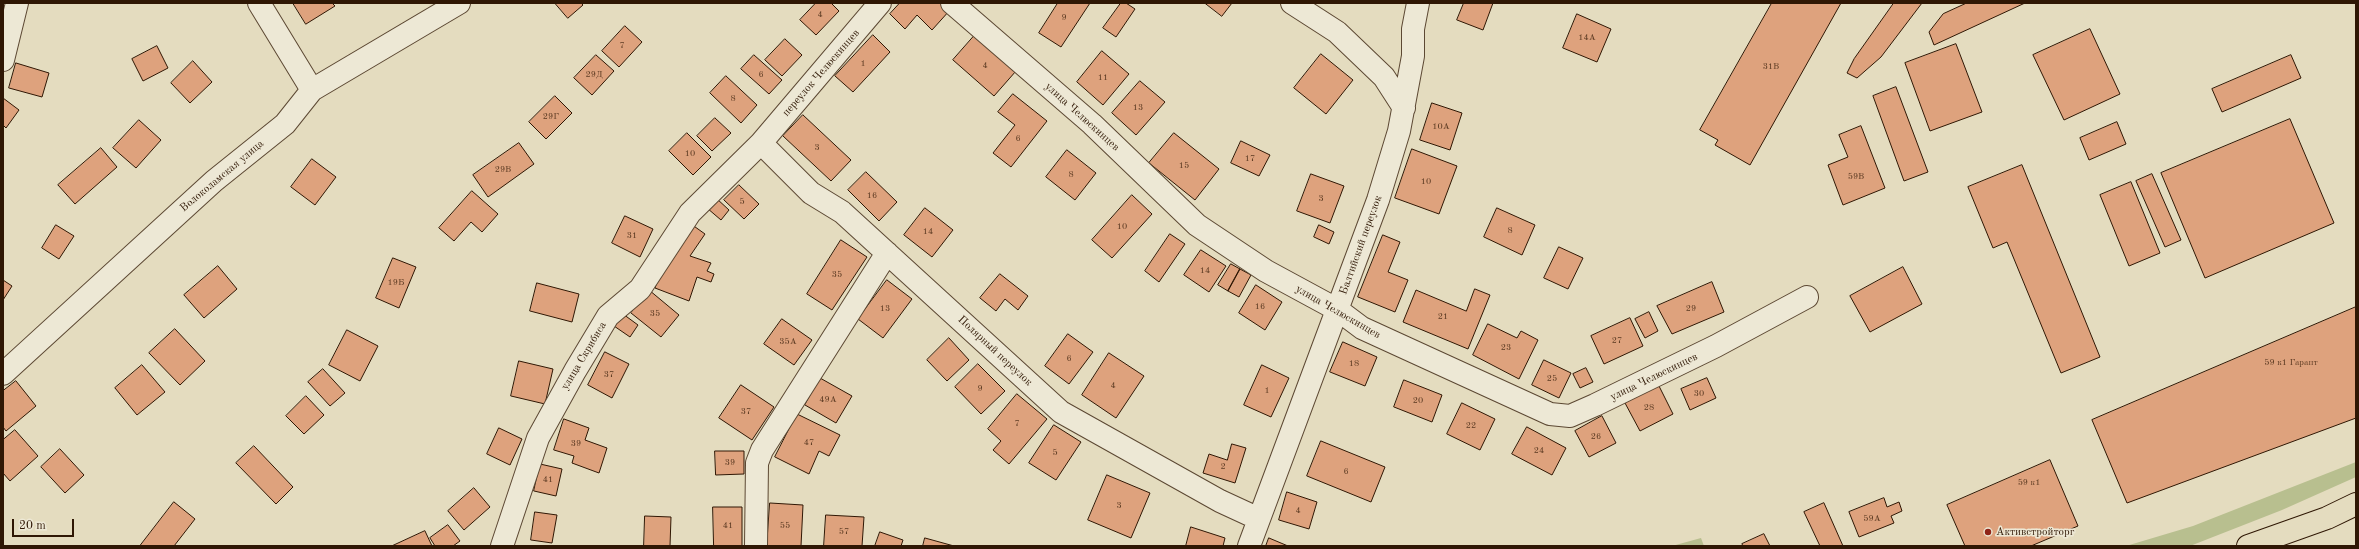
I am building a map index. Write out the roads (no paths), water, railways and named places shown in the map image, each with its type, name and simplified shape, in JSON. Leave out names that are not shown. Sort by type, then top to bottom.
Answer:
[{"type":"main road","points":[[2248,546],[2327,518],[2356,504]]},
{"type":"street","points":[[3,60],[17,3]]},
{"type":"street","points":[[258,3],[312,90]]},
{"type":"street","name":"Волоколамская улица","points":[[3,374],[214,181],[285,124],[312,90],[459,3]]},
{"type":"street","name":"переулок Челюскинцев","points":[[761,143],[880,3]]},
{"type":"street","name":"улица Челюскинцев","points":[[952,3],[1092,124],[1197,225],[1266,271],[1338,310],[1362,328],[1550,414],[1570,416],[1716,346],[1807,297]]},
{"type":"street","points":[[1292,3],[1337,32],[1384,77],[1404,108]]},
{"type":"street","name":"Балтийский переулок","points":[[1249,546],[1378,200],[1399,131],[1404,108],[1413,56],[1413,29],[1418,3]]},
{"type":"street","name":"Полярный переулок","points":[[761,143],[811,193],[842,212],[950,309],[1061,412],[1220,501],[1258,520]]},
{"type":"street","name":"улица Скрибиса","points":[[502,546],[538,438],[575,371],[608,316],[640,289],[690,213],[761,143]]},
{"type":"street","points":[[756,546],[758,463],[762,450],[887,253]]},
{"type":"place","name":"Активстройторг","points":[[1988,532]]}]
